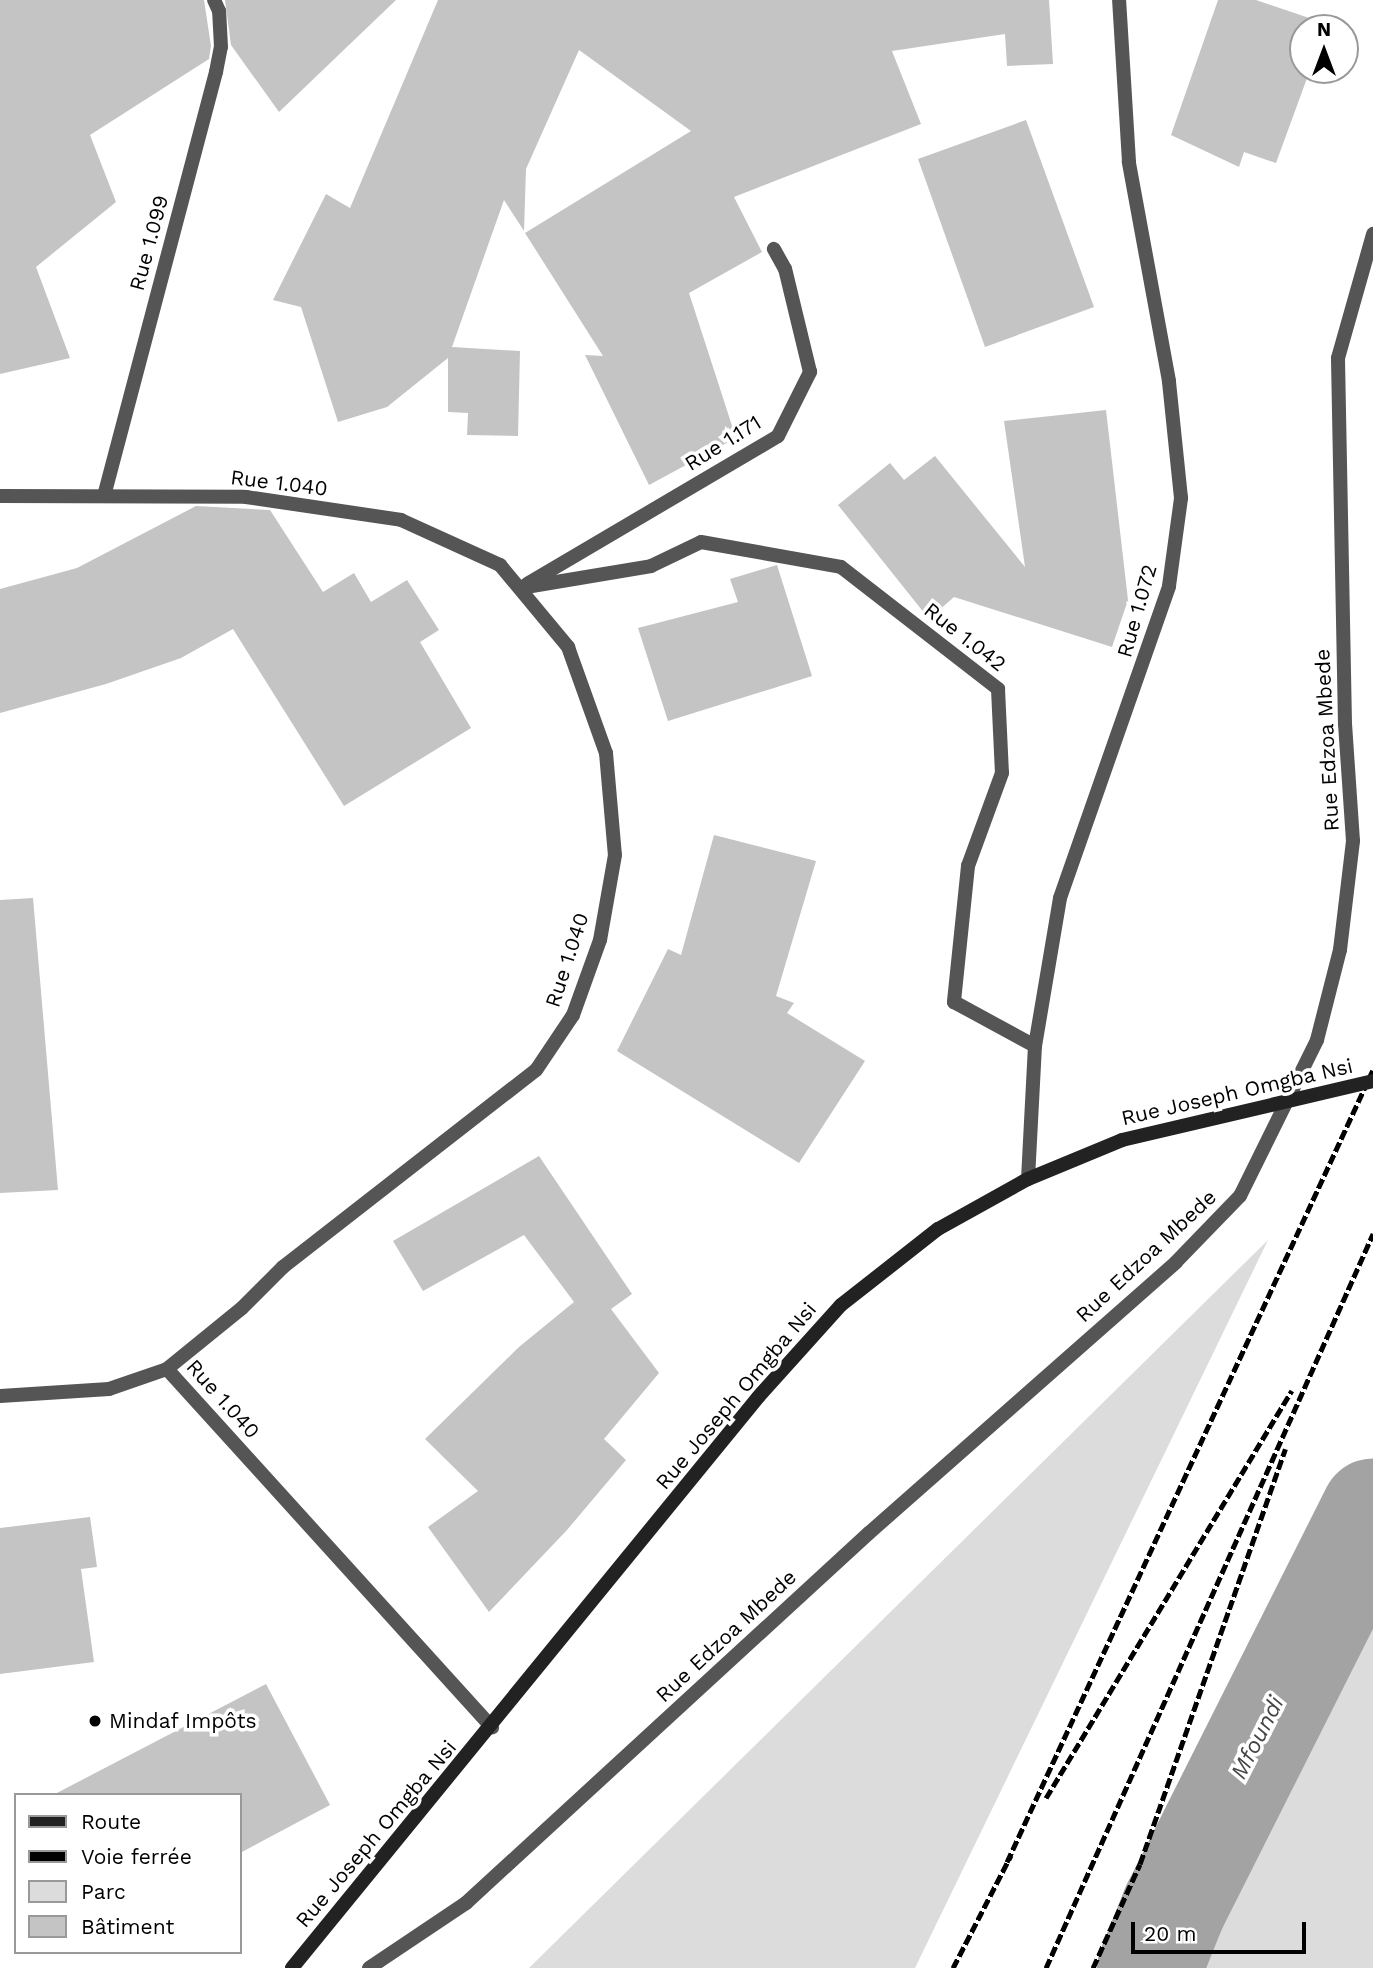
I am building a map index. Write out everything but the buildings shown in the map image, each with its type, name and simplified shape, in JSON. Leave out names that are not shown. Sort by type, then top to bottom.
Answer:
[{"type":"main road","name":"Rue Joseph Omgba Nsi","points":[[292,1968],[492,1727],[759,1396],[841,1305],[938,1230],[1028,1179],[1122,1140],[1373,1081]]},
{"type":"street","name":"Rue 1.099","points":[[104,496],[216,72],[221,47],[219,11],[214,0]]},
{"type":"street","name":"Rue 1.072","points":[[1028,1179],[1035,1046],[1060,898],[1166,597],[1181,498],[1169,381],[1129,162],[1119,0]]},
{"type":"street","name":"Rue Edzoa Mbede","points":[[369,1968],[466,1903],[869,1533],[1176,1262],[1240,1196],[1317,1040],[1340,950],[1353,841],[1345,724],[1338,358],[1373,234]]},
{"type":"street","name":"Rue 1.171","points":[[520,588],[778,436],[810,372],[785,269],[774,250]]},
{"type":"street","name":"Rue 1.040","points":[[0,496],[246,497],[401,520],[500,565],[568,647],[606,753],[615,855],[600,940],[573,1015],[536,1070],[283,1267],[242,1308],[167,1369],[492,1727]]},
{"type":"street","name":"Rue 1.042","points":[[520,588],[651,566],[701,542],[841,568],[998,689],[1002,773],[968,866],[954,1002],[1035,1046]]},
{"type":"street","points":[[0,1396],[109,1389],[167,1369]]},
{"type":"green space","points":[[1268,1240],[915,1968],[529,1968]]},
{"type":"green space","points":[[1373,1511],[1373,1968],[1149,1968],[1173,1908]]},
{"type":"waterway","name":"Mfoundi","points":[[1149,1968],[1173,1908],[1373,1511]]},
{"type":"railway","points":[[1007,1862],[1373,1070]]},
{"type":"railway","points":[[1046,1968],[1373,1234]]},
{"type":"railway","points":[[1046,1798],[1292,1391]]},
{"type":"railway","points":[[1093,1968],[1140,1864],[1285,1449]]},
{"type":"railway","points":[[953,1968],[1011,1855]]},
{"type":"place","name":"Mindaf Impôts","points":[[95,1721]]}]
